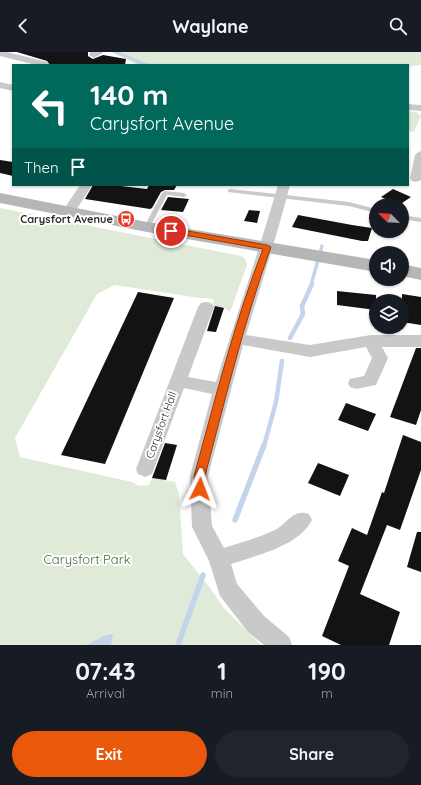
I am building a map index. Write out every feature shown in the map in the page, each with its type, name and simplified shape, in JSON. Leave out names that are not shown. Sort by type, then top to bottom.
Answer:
[{"type":"main road","points":[[0,198],[147,227],[369,265]]},
{"type":"main road","points":[[409,271],[421,274]]},
{"type":"street","points":[[9,54],[44,64]]},
{"type":"street","points":[[0,85],[12,88]]},
{"type":"street","points":[[409,107],[421,108]]},
{"type":"street","points":[[416,178],[421,155]]},
{"type":"street","points":[[68,212],[85,186]]},
{"type":"street","points":[[281,645],[256,624],[228,589],[219,559],[202,527],[199,476],[222,390],[256,277],[267,247],[282,190]]},
{"type":"street","name":"Carysfort Hall","points":[[145,469],[206,307]]},
{"type":"street","points":[[238,339],[310,351],[371,342],[421,341]]},
{"type":"street","points":[[356,383],[370,381],[380,358],[371,342]]},
{"type":"street","name":"Carysfort Hall","points":[[178,381],[222,390]]},
{"type":"street","points":[[219,559],[282,537],[302,520]]},
{"type":"lane","points":[[230,191],[282,190],[369,209]]},
{"type":"lane","points":[[147,227],[166,193],[184,195]]},
{"type":"lane","points":[[409,218],[420,220]]},
{"type":"green space","points":[[111,52],[421,52],[421,65],[409,67],[409,64],[136,64]]},
{"type":"green space","points":[[409,111],[416,112],[421,116],[414,132],[409,131]]},
{"type":"green space","name":"Carysfort Park","points":[[0,208],[241,256],[245,259],[247,265],[230,312],[224,308],[212,306],[214,300],[207,298],[115,285],[97,294],[15,438],[20,457],[132,482],[139,486],[149,485],[152,478],[175,482],[179,494],[183,554],[224,608],[261,645],[0,645]]},
{"type":"water","points":[[113,634],[111,645],[86,645],[106,635]]},
{"type":"building","points":[[17,52],[88,52],[88,56],[93,59],[103,55],[126,59],[125,64],[49,64],[47,61]]},
{"type":"building","points":[[0,160],[12,162],[12,176],[0,173]]},
{"type":"building","points":[[92,186],[121,186],[147,189],[148,186],[176,186],[174,190],[165,190],[161,192],[150,209],[85,199]]},
{"type":"building","points":[[393,189],[411,197],[409,198],[381,197]]},
{"type":"building","points":[[168,197],[189,199],[183,212],[161,210]]},
{"type":"building","points":[[249,210],[260,211],[257,223],[244,221]]},
{"type":"building","points":[[298,215],[369,228],[369,238],[368,241],[362,241],[292,227]]},
{"type":"building","points":[[337,291],[369,294],[369,309],[337,305]]},
{"type":"building","points":[[138,292],[174,298],[105,464],[61,455]]},
{"type":"building","points":[[409,295],[421,297],[421,325],[409,323]]},
{"type":"building","points":[[215,306],[224,308],[216,332],[207,331]]},
{"type":"building","points":[[416,348],[421,348],[421,410],[416,425],[390,417]]},
{"type":"building","points":[[346,403],[376,414],[368,431],[338,420]]},
{"type":"building","points":[[403,435],[421,442],[421,470],[400,530],[387,525],[360,594],[400,612],[389,645],[341,645],[322,636],[349,566],[338,561],[352,528],[367,535],[382,492],[384,493]]},
{"type":"building","points":[[165,443],[177,445],[166,480],[152,478]]},
{"type":"building","points":[[318,463],[349,475],[340,496],[308,483]]},
{"type":"building","points":[[417,532],[421,532],[421,572],[407,567]]},
{"type":"waterway","points":[[116,52],[144,64]]},
{"type":"waterway","points":[[311,285],[322,246]]},
{"type":"waterway","points":[[290,338],[303,314],[302,306],[312,284]]},
{"type":"waterway","points":[[264,446],[276,402],[282,361]]},
{"type":"waterway","points":[[235,520],[264,445]]},
{"type":"waterway","points":[[178,645],[203,575]]},
{"type":"place","name":"Carysfort Avenue","points":[[126,219]]},
{"type":"route","points":[[171,231],[267,247],[256,277],[222,390],[199,476],[200,489]]}]
